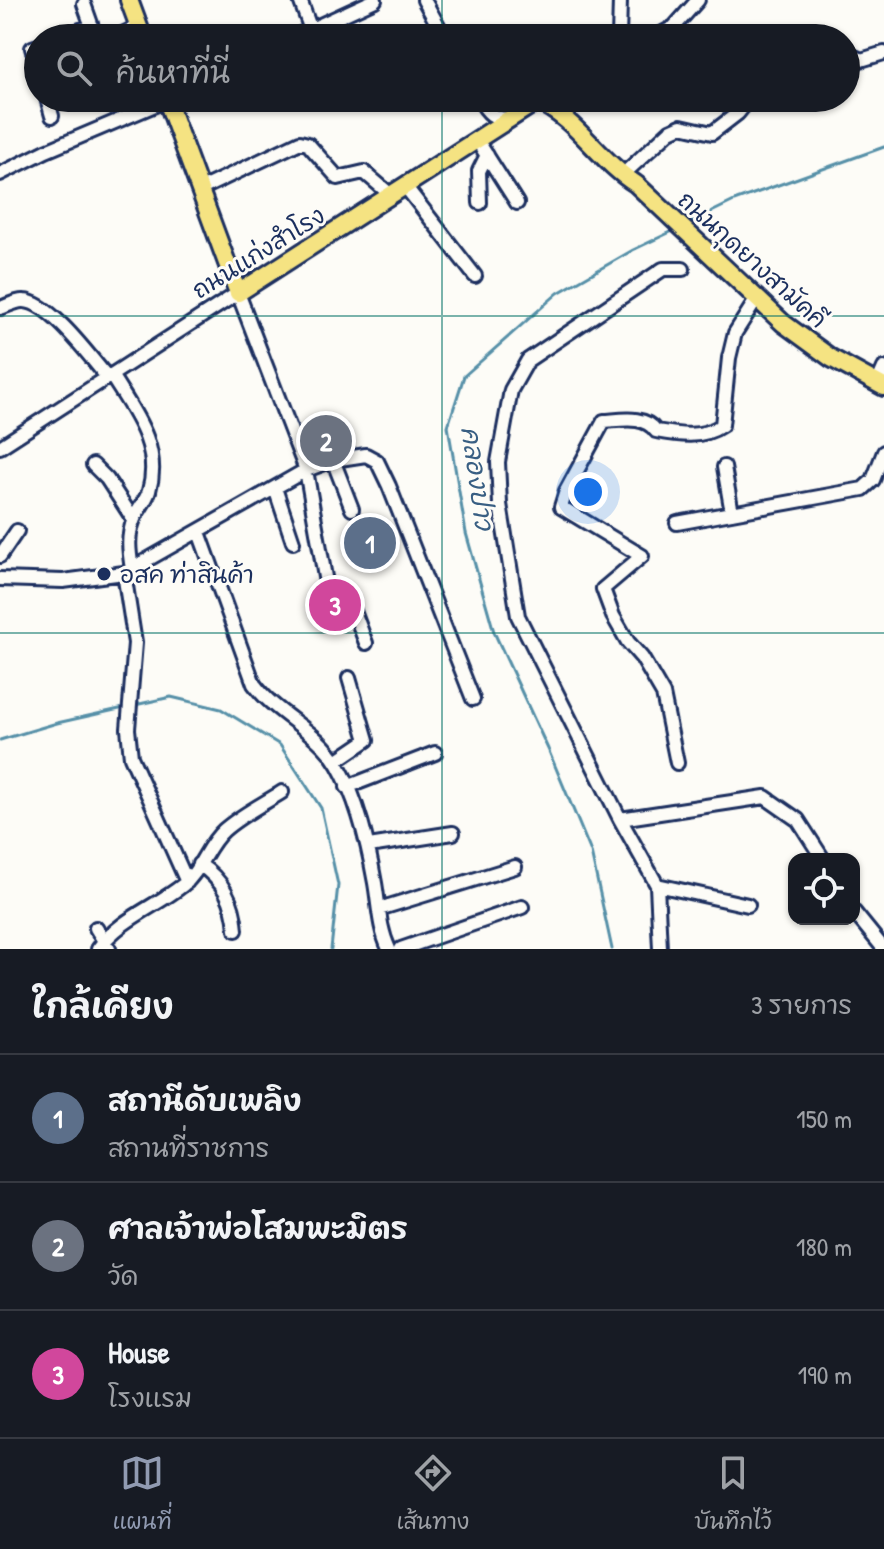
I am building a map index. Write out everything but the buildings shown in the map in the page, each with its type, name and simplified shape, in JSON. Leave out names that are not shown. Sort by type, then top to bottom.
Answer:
[{"type":"main road","points":[[129,0],[138,24]]},
{"type":"main road","points":[[171,112],[238,293]]},
{"type":"main road","name":"ถนนแก่งสำโรง","points":[[238,293],[521,112]]},
{"type":"main road","name":"ถนนกุดยางสามัคคี","points":[[555,112],[622,175],[632,176]]},
{"type":"main road","name":"ถนนกุดยางสามัคคี","points":[[570,112],[656,205],[756,300],[831,358],[880,386]]},
{"type":"street","points":[[300,0],[309,24]]},
{"type":"street","points":[[324,24],[375,0]]},
{"type":"street","points":[[423,0],[437,24]]},
{"type":"street","points":[[619,24],[620,0]]},
{"type":"street","points":[[677,24],[698,0]]},
{"type":"street","points":[[84,4],[91,24]]},
{"type":"street","points":[[860,60],[884,53]]},
{"type":"street","points":[[51,112],[52,116]]},
{"type":"street","points":[[0,174],[136,112]]},
{"type":"street","points":[[487,112],[496,118],[511,118]]},
{"type":"street","points":[[487,112],[487,123],[479,138],[517,203]]},
{"type":"street","points":[[632,176],[670,131],[681,126],[712,133],[738,112]]},
{"type":"street","points":[[199,190],[300,142],[308,144],[338,178],[364,172],[398,191],[475,276]]},
{"type":"street","points":[[480,203],[479,171],[487,155]]},
{"type":"street","points":[[660,949],[657,885],[620,819],[518,616],[500,504],[498,462],[511,390],[528,360],[663,269],[683,269]]},
{"type":"street","points":[[238,293],[306,470],[331,611],[352,606],[366,643]]},
{"type":"street","name":"ถนนแก่งสำโรง","points":[[0,447],[238,293]]},
{"type":"street","points":[[0,308],[23,300],[39,306],[74,337],[109,376],[145,429],[152,455],[149,491],[133,519],[128,539],[135,643],[128,729],[131,757],[187,882]]},
{"type":"street","points":[[677,763],[663,694],[613,616],[603,589],[642,556],[561,507],[566,491],[604,421],[638,420],[651,423],[656,431],[682,435],[711,433],[722,425],[729,358],[735,333],[756,300]]},
{"type":"street","points":[[880,386],[884,368]]},
{"type":"street","points":[[677,523],[863,489],[873,480],[884,452]]},
{"type":"street","points":[[1,581],[63,581],[128,571],[306,470],[333,460],[366,455],[377,461],[473,699]]},
{"type":"street","points":[[333,460],[352,509]]},
{"type":"street","points":[[93,465],[107,479],[133,519]]},
{"type":"street","points":[[724,467],[732,513]]},
{"type":"street","points":[[275,488],[293,542]]},
{"type":"street","points":[[0,556],[17,531]]},
{"type":"street","points":[[199,532],[254,684],[269,703],[299,724],[336,761],[369,846],[381,932],[389,949]]},
{"type":"street","points":[[336,761],[367,740],[349,678]]},
{"type":"street","points":[[347,787],[435,753]]},
{"type":"street","points":[[96,928],[104,947],[124,921],[187,882],[205,852],[224,830],[282,792]]},
{"type":"street","points":[[620,819],[765,797],[798,820],[819,853]]},
{"type":"street","points":[[369,846],[453,833]]},
{"type":"street","points":[[199,864],[214,874],[227,892],[236,930]]},
{"type":"street","points":[[379,909],[515,867]]},
{"type":"street","points":[[657,885],[748,905]]},
{"type":"street","points":[[401,949],[522,907]]},
{"type":"street","points":[[860,919],[884,949]]},
{"type":"waterway","name":"คลองปาว","points":[[687,224],[734,201],[884,147]]},
{"type":"waterway","name":"คลองปาว","points":[[612,949],[591,852],[494,632],[466,533],[448,426],[464,376],[558,293],[677,229]]},
{"type":"waterway","name":"คลองปาว","points":[[135,705],[171,697],[221,709],[280,745],[321,808],[338,885],[331,949]]},
{"type":"waterway","name":"คลองปาว","points":[[0,740],[124,708]]},
{"type":"place","name":"ศาลเจ้าพ่อโสมพะมิตร","points":[[326,441]]},
{"type":"place","name":"สถานีดับเพลิง","points":[[370,543]]},
{"type":"place","name":"อสค ท่าสินค้า","points":[[104,574]]},
{"type":"place","name":"House","points":[[335,605]]}]
